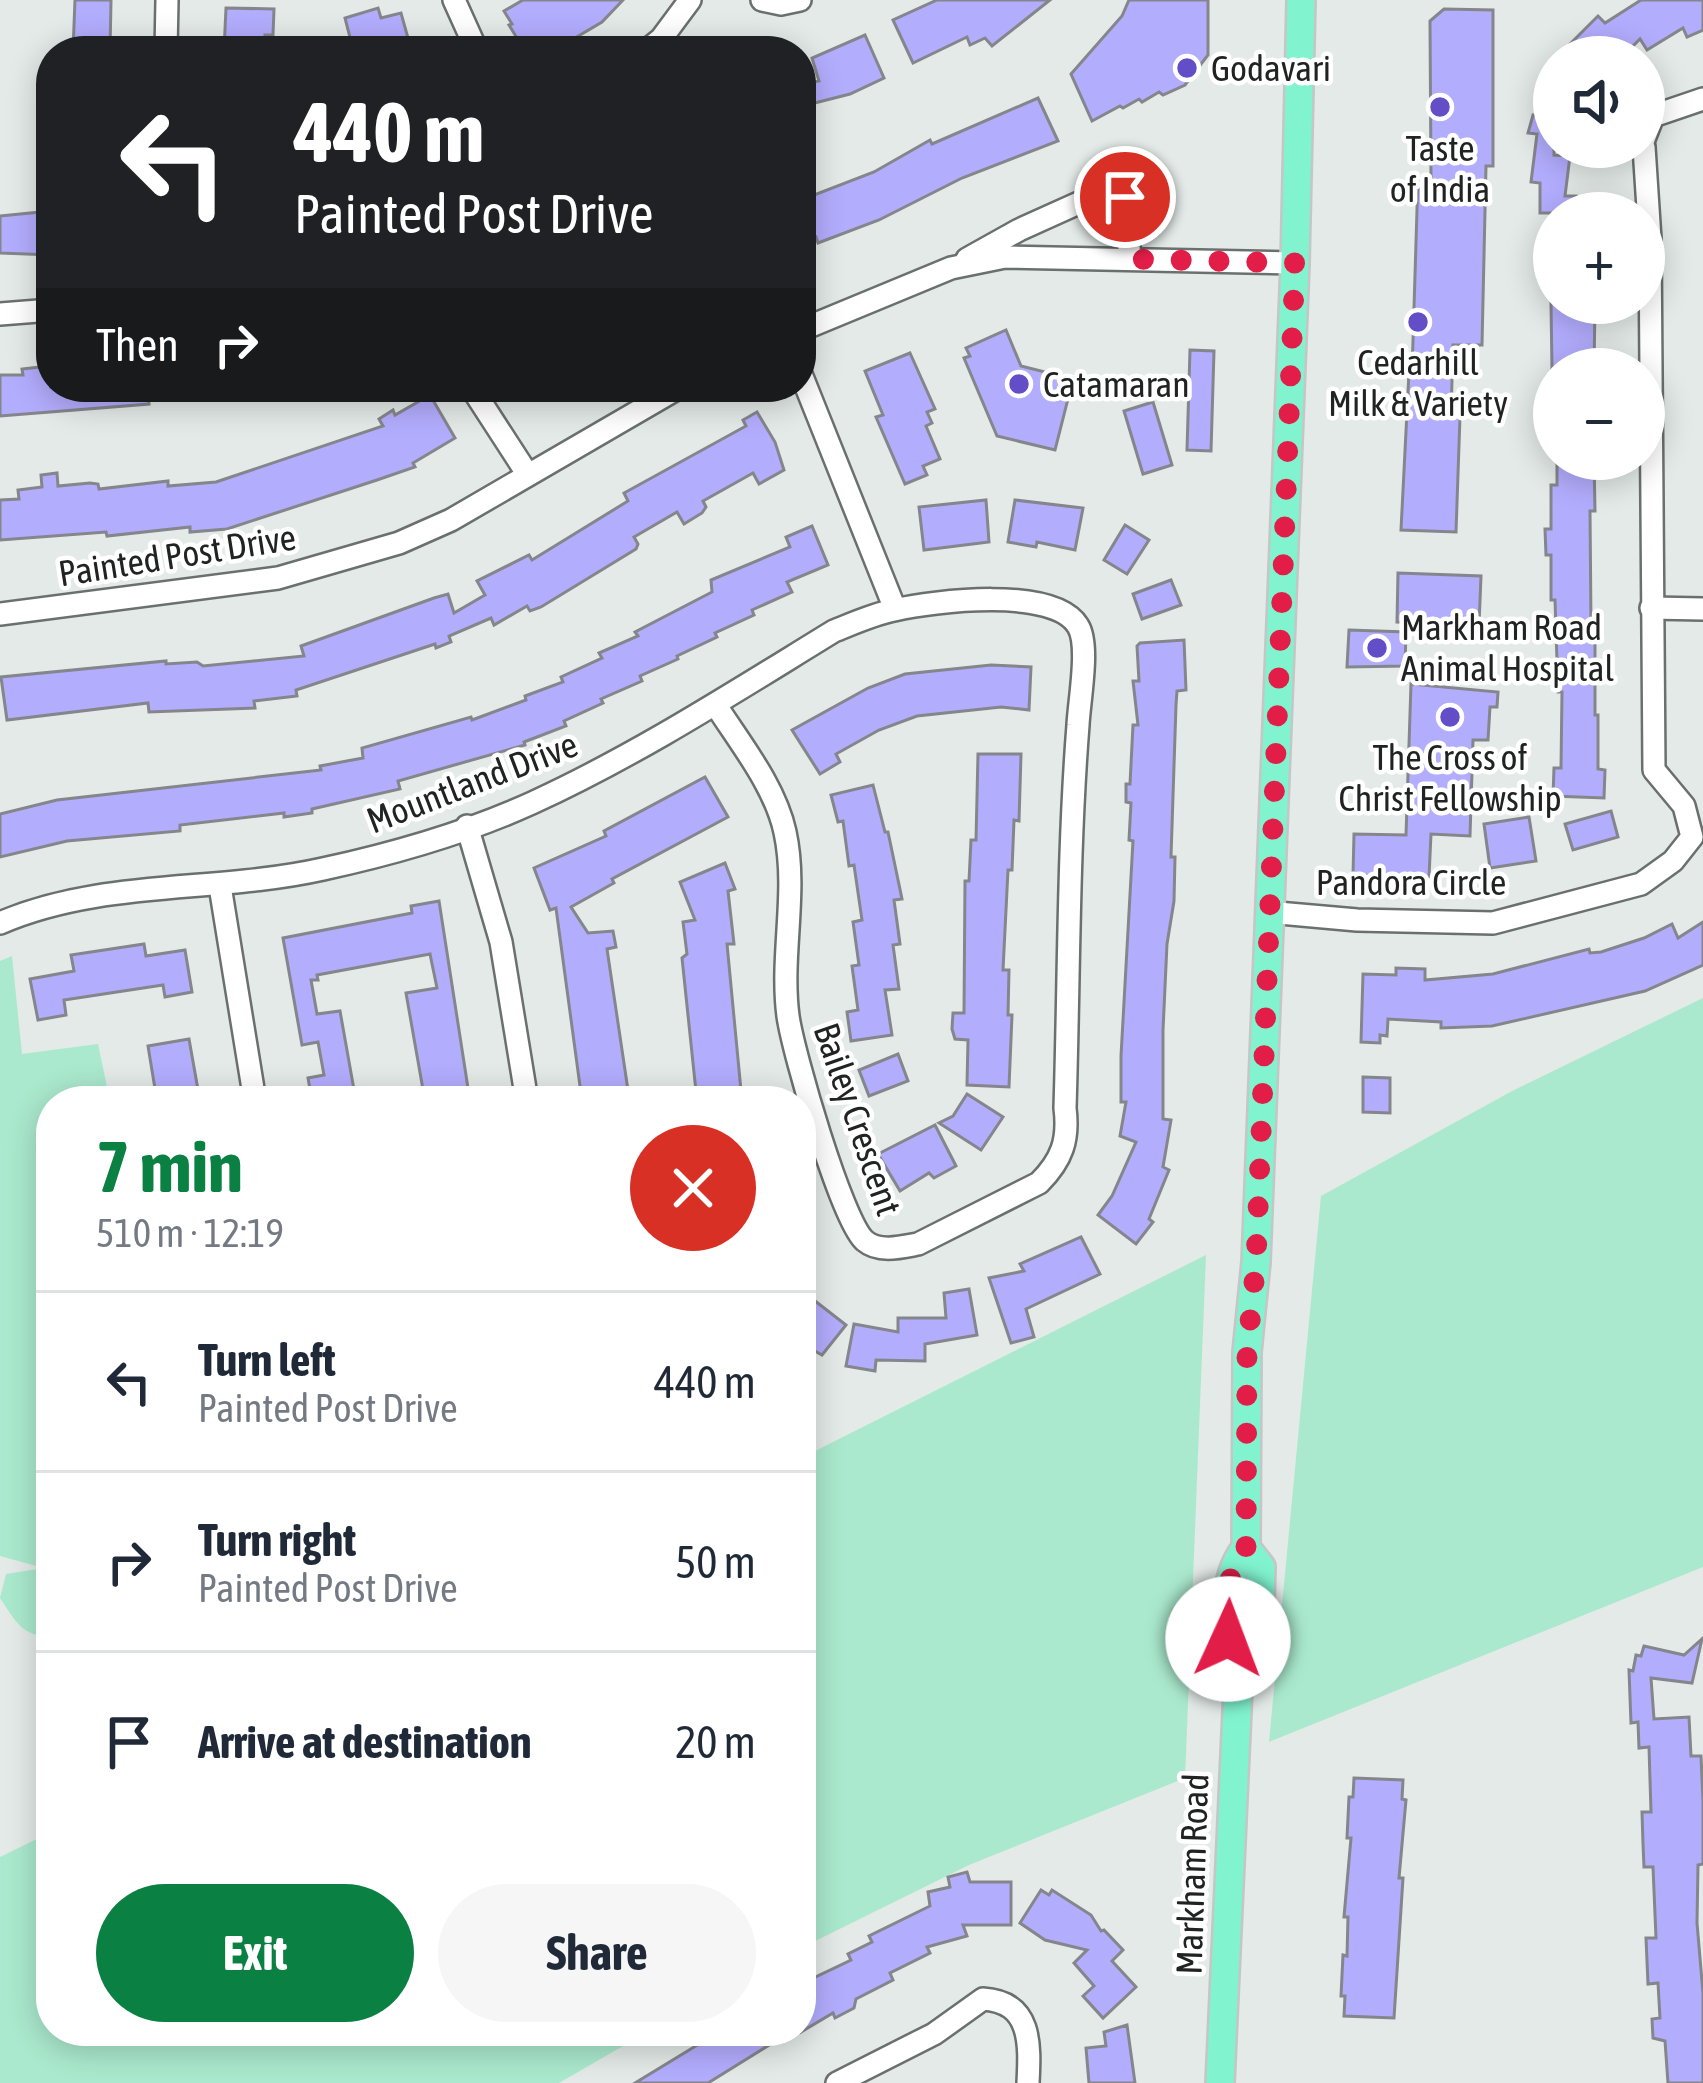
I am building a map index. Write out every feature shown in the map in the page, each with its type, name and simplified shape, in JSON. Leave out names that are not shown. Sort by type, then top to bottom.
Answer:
[{"type":"main road","name":"Markham Road","points":[[1220,2083],[1239,1667],[1259,1642],[1262,1567],[1246,1548],[1247,1352],[1256,1262],[1301,0]]},
{"type":"street","points":[[166,36],[167,0]]},
{"type":"street","points":[[454,0],[470,36]]},
{"type":"street","points":[[663,36],[690,0]]},
{"type":"street","points":[[762,0],[781,4],[800,0]]},
{"type":"street","name":"Pandora Circle","points":[[1665,112],[1703,100]]},
{"type":"street","name":"Pandora Circle","points":[[1268,912],[1357,920],[1493,923],[1641,884],[1673,861],[1692,837],[1684,806],[1654,770],[1646,168]]},
{"type":"street","points":[[816,324],[951,268],[1019,230],[1112,188],[1125,197],[1130,259]]},
{"type":"street","points":[[951,268],[1005,257],[1295,263]]},
{"type":"street","points":[[0,314],[36,311]]},
{"type":"street","points":[[481,402],[528,475]]},
{"type":"street","name":"Painted Post Drive","points":[[0,614],[278,578],[398,543],[452,520],[654,402]]},
{"type":"street","points":[[812,402],[895,610]]},
{"type":"street","name":"Mountland Drive","points":[[0,923],[27,911],[88,897],[220,886],[326,869],[530,804],[608,765],[834,631],[895,610],[977,601],[1043,603],[1074,620]]},
{"type":"street","points":[[1651,608],[1703,609]]},
{"type":"street","name":"Bailey Crescent","points":[[816,1122],[861,1239],[872,1246],[896,1249],[918,1244],[1018,1196],[1054,1168],[1064,1151],[1075,762],[1083,660],[1081,629],[1074,620]]},
{"type":"street","name":"Bailey Crescent","points":[[715,704],[773,798],[784,825],[789,850],[788,1013],[804,1086]]},
{"type":"street","points":[[467,826],[501,942],[525,1086]]},
{"type":"street","points":[[220,886],[253,1086]]},
{"type":"street","points":[[837,2083],[934,2034],[982,1999],[1008,2004],[1019,2014],[1028,2032],[1028,2083]]},
{"type":"green space","points":[[12,956],[22,1054],[98,1044],[107,1086],[36,1086],[36,1566],[0,1556],[0,961]]},
{"type":"green space","points":[[1703,998],[1703,1567],[1269,1742],[1321,1196],[1514,1090]]},
{"type":"green space","points":[[1206,1255],[1185,1778],[969,1865],[816,1941],[816,1450]]},
{"type":"green space","points":[[36,1569],[36,1634],[21,1626],[0,1598],[6,1574]]},
{"type":"green space","points":[[36,1839],[36,2046],[623,2046],[559,2083],[0,2083],[0,1857]]},
{"type":"building","points":[[75,0],[111,0],[110,36],[74,36]]},
{"type":"building","points":[[523,0],[623,0],[602,22],[578,36],[516,36],[504,11]]},
{"type":"building","points":[[937,0],[1050,0],[992,46],[985,38],[970,45],[967,37],[913,63],[893,20]]},
{"type":"building","points":[[1129,0],[1208,0],[1208,55],[1185,85],[1120,106],[1092,121],[1071,74],[1122,16]]},
{"type":"building","points":[[1641,0],[1703,0],[1703,30],[1687,37],[1683,28],[1665,39],[1578,36],[1598,16],[1605,23]]},
{"type":"building","points":[[226,8],[274,9],[273,35],[225,36]]},
{"type":"building","points":[[378,8],[381,18],[401,13],[407,36],[350,36],[345,18]]},
{"type":"building","points":[[1444,9],[1493,10],[1493,166],[1486,166],[1482,345],[1453,345],[1451,416],[1460,416],[1456,532],[1401,530],[1418,177],[1431,177],[1430,21]]},
{"type":"building","points":[[865,35],[884,78],[816,103],[816,56]]},
{"type":"building","points":[[1038,98],[1058,141],[818,243],[816,194],[874,172],[930,140],[932,144]]},
{"type":"building","points":[[1533,166],[1568,168],[1566,192],[1540,192],[1540,183],[1531,182]]},
{"type":"building","points":[[36,212],[36,254],[0,253],[0,216]]},
{"type":"building","points":[[1551,324],[1595,324],[1594,348],[1552,348]]},
{"type":"building","points":[[1006,330],[1021,366],[1073,379],[1055,450],[997,436],[964,358],[970,356],[966,348]]},
{"type":"building","points":[[1190,350],[1214,351],[1211,451],[1187,450]]},
{"type":"building","points":[[910,353],[935,409],[927,412],[932,423],[926,426],[940,459],[923,466],[927,475],[905,484],[876,417],[883,415],[865,371]]},
{"type":"building","points":[[36,367],[36,402],[149,404],[0,416],[0,375],[23,375],[22,369]]},
{"type":"building","points":[[418,402],[434,402],[455,438],[413,463],[415,467],[227,529],[190,532],[190,527],[0,540],[0,500],[19,499],[18,490],[42,487],[41,475],[57,473],[58,486],[90,483],[98,484],[99,489],[168,481],[168,486],[216,482],[383,426],[379,419],[393,410],[395,415]]},
{"type":"building","points":[[1153,402],[1172,465],[1143,474],[1124,411]]},
{"type":"building","points":[[757,412],[775,442],[784,470],[759,484],[753,473],[703,501],[702,513],[684,524],[677,512],[634,537],[636,549],[541,607],[530,611],[527,606],[494,625],[491,618],[449,636],[451,642],[296,690],[297,696],[254,701],[255,708],[149,712],[148,703],[7,720],[1,677],[166,661],[203,666],[304,656],[301,646],[434,598],[448,594],[454,613],[485,595],[477,581],[529,555],[532,560],[628,501],[624,493],[746,426],[743,420]]},
{"type":"building","points":[[1557,480],[1594,480],[1595,511],[1590,511],[1591,625],[1595,625],[1595,715],[1598,769],[1605,770],[1604,798],[1553,796],[1554,768],[1561,768],[1562,692],[1558,692],[1555,600],[1551,600],[1551,555],[1546,555],[1545,529],[1551,529],[1551,485],[1557,485]]},
{"type":"building","points":[[986,500],[989,542],[924,550],[919,507]]},
{"type":"building","points":[[1015,500],[1083,508],[1075,550],[1008,542]]},
{"type":"building","points":[[1125,525],[1149,540],[1127,574],[1104,560]]},
{"type":"building","points":[[812,526],[828,565],[787,582],[792,592],[752,610],[754,615],[640,676],[642,681],[601,699],[603,703],[564,721],[566,726],[525,745],[398,781],[400,789],[312,809],[312,813],[180,825],[180,831],[67,841],[0,857],[0,814],[57,800],[321,770],[320,766],[363,758],[362,748],[472,720],[526,700],[525,696],[563,682],[561,677],[602,658],[599,653],[638,636],[635,632],[712,592],[711,580],[790,547],[786,537]]},
{"type":"building","points":[[1398,573],[1481,576],[1479,625],[1397,622]]},
{"type":"building","points":[[1171,580],[1181,605],[1142,619],[1133,594]]},
{"type":"building","name":"Markham Road Animal Hospital","points":[[1349,630],[1406,632],[1405,666],[1347,667]]},
{"type":"building","points":[[1184,640],[1186,690],[1177,691],[1176,705],[1174,901],[1163,1030],[1163,1119],[1171,1120],[1163,1167],[1169,1170],[1149,1219],[1153,1222],[1136,1244],[1098,1215],[1112,1196],[1136,1142],[1120,1136],[1126,1102],[1121,1102],[1121,1056],[1133,841],[1129,840],[1131,803],[1126,802],[1126,784],[1130,784],[1133,725],[1138,725],[1133,681],[1139,681],[1140,643]]},
{"type":"building","points":[[991,665],[1031,667],[1029,710],[1001,707],[917,716],[836,754],[840,762],[820,774],[792,730],[868,688],[905,674]]},
{"type":"building","points":[[1411,684],[1498,692],[1497,707],[1490,707],[1488,740],[1473,740],[1470,836],[1431,834],[1429,877],[1353,875],[1354,834],[1406,835]]},
{"type":"building","points":[[978,754],[1021,754],[1003,970],[1009,970],[1008,1015],[1012,1015],[1009,1087],[967,1085],[968,1040],[955,1039],[952,1029],[953,1013],[964,1013],[965,881],[969,881],[971,840],[976,840]]},
{"type":"building","points":[[705,777],[728,817],[612,879],[614,883],[571,907],[588,933],[613,931],[616,947],[607,949],[627,1086],[580,1086],[556,908],[550,910],[534,868],[606,836],[604,831]]},
{"type":"building","points":[[873,785],[902,899],[894,900],[899,989],[885,990],[892,1035],[851,1041],[847,1012],[858,1010],[852,966],[859,965],[853,922],[862,920],[854,865],[849,866],[843,821],[838,822],[831,795]]},
{"type":"building","points":[[1611,811],[1618,837],[1573,850],[1565,824]]},
{"type":"building","points":[[1529,817],[1536,861],[1490,868],[1484,824]]},
{"type":"building","points":[[725,863],[735,889],[728,891],[734,944],[727,944],[741,1086],[695,1086],[682,958],[687,954],[683,922],[695,920],[680,882]]},
{"type":"building","points":[[439,901],[468,1086],[422,1086],[406,993],[437,988],[430,954],[317,975],[318,980],[311,980],[317,1014],[340,1011],[353,1086],[309,1086],[308,1078],[324,1075],[318,1042],[302,1045],[283,938],[412,913],[411,906]]},
{"type":"building","points":[[1703,922],[1703,965],[1645,991],[1492,1026],[1441,1028],[1441,1022],[1388,1019],[1387,1036],[1380,1035],[1380,1043],[1361,1042],[1363,974],[1396,975],[1396,968],[1425,969],[1425,980],[1493,974],[1589,949],[1590,953],[1601,952],[1672,924],[1678,938]]},
{"type":"building","points":[[144,944],[146,956],[185,950],[192,992],[165,997],[163,985],[64,1000],[66,1015],[38,1020],[30,979],[74,971],[71,955]]},
{"type":"building","points":[[189,1039],[197,1086],[155,1086],[148,1046]]},
{"type":"building","points":[[898,1054],[908,1081],[869,1096],[859,1070]]},
{"type":"building","points":[[1363,1077],[1390,1078],[1390,1113],[1363,1112]]},
{"type":"building","points":[[967,1094],[1003,1117],[981,1150],[939,1123],[953,1116]]},
{"type":"building","points":[[935,1125],[956,1166],[934,1178],[929,1173],[900,1191],[878,1154]]},
{"type":"building","points":[[1081,1237],[1100,1274],[1026,1309],[1034,1337],[1011,1343],[989,1278],[1024,1271],[1020,1264]]},
{"type":"building","points":[[969,1289],[977,1335],[925,1344],[925,1361],[876,1360],[875,1371],[846,1366],[854,1324],[898,1332],[898,1318],[946,1318],[944,1293]]},
{"type":"building","points":[[816,1302],[846,1325],[822,1355],[816,1352]]},
{"type":"building","points":[[1702,1639],[1692,1683],[1651,1678],[1654,1719],[1689,1717],[1691,1756],[1701,1756],[1703,1801],[1697,1923],[1703,2083],[1668,2083],[1665,2041],[1653,2038],[1652,2019],[1660,2018],[1658,1983],[1648,1984],[1646,1938],[1656,1938],[1653,1867],[1644,1867],[1643,1844],[1642,1812],[1651,1812],[1649,1747],[1639,1748],[1638,1722],[1631,1723],[1629,1670],[1633,1671],[1636,1655],[1641,1656],[1644,1646],[1684,1655]]},
{"type":"building","points":[[1354,1778],[1403,1780],[1402,1799],[1406,1800],[1394,2018],[1344,2016],[1345,1996],[1341,1996],[1348,1917],[1344,1917],[1351,1838],[1347,1838]]},
{"type":"building","points":[[967,1872],[970,1882],[1011,1882],[1011,1925],[963,1925],[967,1936],[927,1947],[930,1953],[890,1973],[893,1980],[856,1999],[854,2008],[816,2023],[816,1977],[851,1960],[848,1954],[872,1942],[869,1936],[930,1906],[928,1892],[950,1887],[948,1877]]},
{"type":"building","points":[[1041,1890],[1049,1895],[1052,1890],[1091,1915],[1123,1950],[1112,1961],[1136,1987],[1103,2018],[1083,1996],[1094,1986],[1074,1963],[1087,1950],[1045,1940],[1020,1923]]},
{"type":"building","points":[[1127,2025],[1135,2083],[1089,2083],[1086,2048],[1106,2046],[1104,2032]]},
{"type":"building","points":[[696,2046],[768,2046],[708,2083],[635,2083]]},
{"type":"place","name":"Godavari","points":[[1187,68]]},
{"type":"place","name":"Taste of India","points":[[1440,107]]},
{"type":"place","name":"Cedarhill Milk & Variety","points":[[1418,322]]},
{"type":"place","name":"Catamaran","points":[[1019,384]]},
{"type":"place","name":"Markham Road Animal Hospital","points":[[1377,648]]},
{"type":"place","name":"The Cross of Christ Fellowship","points":[[1450,717]]},
{"type":"route","points":[[1125,197],[1130,259],[1295,263],[1256,1262],[1247,1352],[1246,1548],[1231,1566],[1228,1639]]}]
